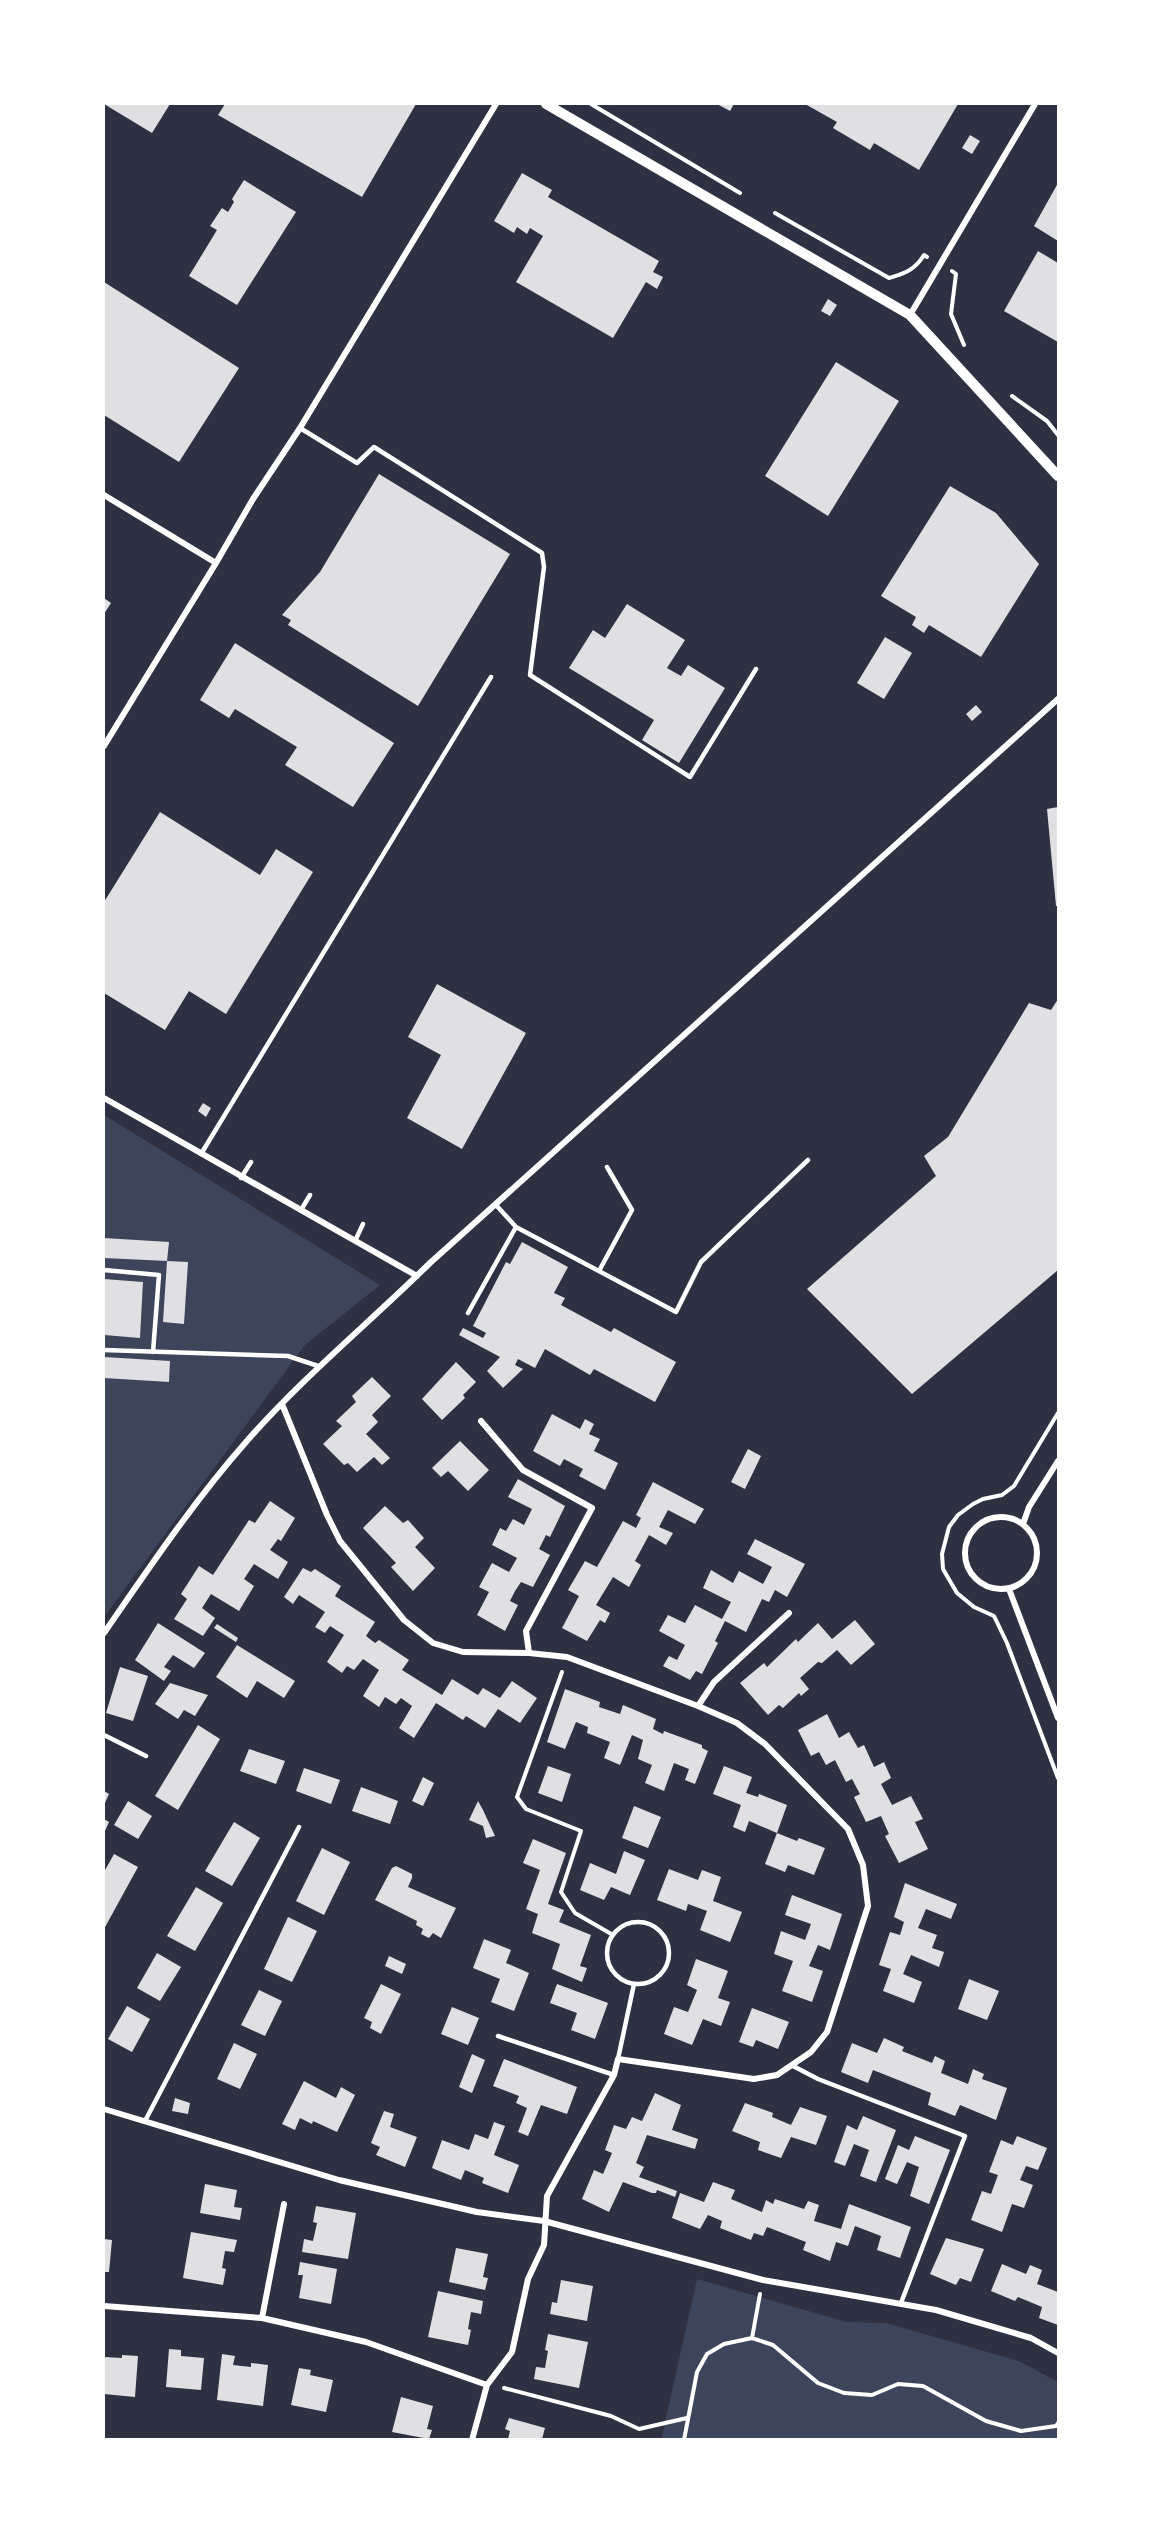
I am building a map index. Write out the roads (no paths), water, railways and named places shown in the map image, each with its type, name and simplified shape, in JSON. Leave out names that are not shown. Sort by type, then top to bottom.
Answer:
[{"type":"street","points":[[104,746],[496,104]]},
{"type":"street","points":[[546,104],[910,315],[1059,476]]},
{"type":"street","points":[[910,315],[1035,104]]},
{"type":"street","points":[[104,495],[216,563]]},
{"type":"street","points":[[104,1633],[173,1534],[245,1442],[318,1366],[1059,699]]},
{"type":"street","points":[[104,1098],[417,1276]]},
{"type":"street","points":[[282,1404],[327,1515],[340,1540],[404,1620],[433,1643],[463,1652],[529,1653],[567,1657],[699,1706],[737,1723],[765,1744],[848,1829],[863,1865],[868,1906],[827,2032],[811,2052],[777,2075],[754,2079],[618,2059],[614,2075],[547,2196],[544,2245],[528,2279],[512,2352],[488,2385],[472,2439]]},
{"type":"street","points":[[481,1421],[523,1470],[592,1508],[526,1631],[529,1653]]},
{"type":"street","points":[[1023,1524],[1029,1507],[1059,1461]]},
{"type":"street","points":[[991,1519],[1011,1519],[1023,1524],[1032,1534],[1037,1547],[1036,1561],[1031,1574],[1022,1583],[1009,1589],[996,1589],[984,1585],[973,1577],[967,1566],[965,1553],[967,1540],[974,1529],[991,1519]]},
{"type":"street","points":[[1009,1589],[1059,1718]]},
{"type":"street","points":[[699,1706],[714,1682],[789,1613]]},
{"type":"street","points":[[104,2109],[339,2180],[477,2212],[544,2221],[763,2280],[936,2310],[1031,2338],[1059,2353]]},
{"type":"street","points":[[262,2318],[284,2204]]},
{"type":"street","points":[[104,2306],[262,2318],[366,2342],[488,2385]]},
{"type":"lane","points":[[300,428],[357,463],[374,447],[542,553],[544,567],[530,675],[690,777],[756,669]]},
{"type":"lane","points":[[201,1154],[490,677]]},
{"type":"lane","points":[[496,1205],[516,1227],[676,1312],[701,1262],[808,1160]]},
{"type":"lane","points":[[242,1178],[251,1162]]},
{"type":"lane","points":[[599,1271],[632,1210],[607,1167]]},
{"type":"lane","points":[[302,1210],[310,1195]]},
{"type":"lane","points":[[355,1241],[363,1224]]},
{"type":"lane","points":[[468,1313],[516,1227]]},
{"type":"lane","points":[[104,1270],[159,1275],[153,1352]]},
{"type":"lane","points":[[104,1350],[288,1356],[318,1366]]},
{"type":"lane","points":[[104,1735],[146,1756]]},
{"type":"lane","points":[[145,2121],[299,1827]]},
{"type":"lane","points":[[641,1922],[660,1931],[666,1940],[668,1961],[656,1978],[634,1984],[616,1975],[610,1966],[607,1955],[608,1944],[620,1927],[641,1922]]},
{"type":"lane","points":[[618,2059],[634,1984]]},
{"type":"lane","points":[[498,2036],[614,2075]]},
{"type":"lane","points":[[793,2066],[818,2079],[964,2136],[901,2303]]}]
